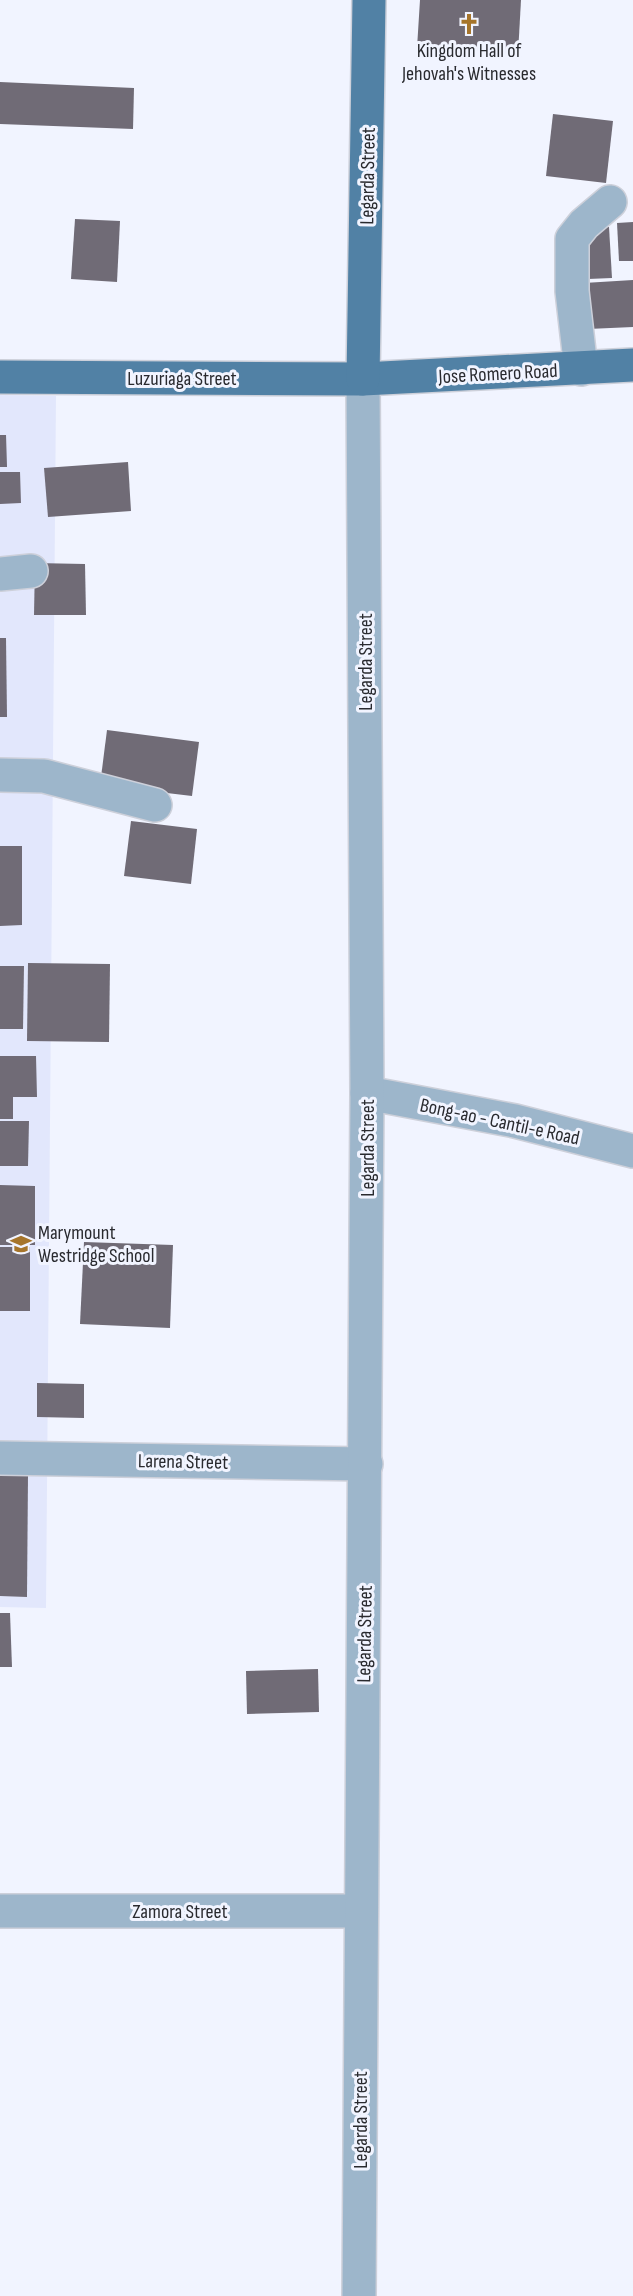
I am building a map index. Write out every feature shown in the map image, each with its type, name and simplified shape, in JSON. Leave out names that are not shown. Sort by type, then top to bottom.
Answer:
[{"type":"main road","name":"Legarda Street","points":[[363,379],[369,0]]},
{"type":"main road","name":"Jose Romero Road","points":[[363,379],[633,365]]},
{"type":"main road","name":"Luzuriaga Street","points":[[0,378],[363,379]]},
{"type":"street","points":[[581,369],[572,291],[572,239],[584,224],[610,202]]},
{"type":"street","name":"Legarda Street","points":[[359,2296],[367,1093],[363,379]]},
{"type":"street","points":[[0,775],[44,777],[155,805]]},
{"type":"street","name":"Bong-ao - Cantil-e Road","points":[[367,1093],[515,1121],[633,1151]]},
{"type":"street","name":"Larena Street","points":[[0,1458],[366,1464]]},
{"type":"street","name":"Zamora Street","points":[[0,1911],[361,1911]]},
{"type":"shaded area","points":[[0,395],[56,396],[46,1608],[0,1607]]},
{"type":"building","name":"Kingdom Hall of Jehovah's Witnesses","points":[[420,0],[521,0],[518,54],[417,48]]},
{"type":"building","points":[[0,82],[134,88],[133,129],[0,124]]},
{"type":"building","points":[[553,114],[613,121],[606,183],[546,176]]},
{"type":"building","points":[[75,219],[120,221],[117,282],[71,279]]},
{"type":"building","points":[[633,222],[633,261],[619,261],[617,223]]},
{"type":"building","points":[[609,227],[612,278],[588,279],[586,228]]},
{"type":"building","points":[[633,280],[633,327],[588,329],[584,283]]},
{"type":"building","points":[[0,435],[6,435],[7,467],[0,467]]},
{"type":"building","points":[[128,462],[131,511],[48,517],[44,468]]},
{"type":"building","points":[[0,472],[20,472],[21,503],[0,504]]},
{"type":"building","points":[[35,563],[85,564],[86,615],[34,615]]},
{"type":"building","points":[[0,638],[6,638],[7,717],[0,717]]},
{"type":"building","points":[[107,730],[199,742],[192,796],[100,785]]},
{"type":"building","points":[[131,821],[197,829],[191,884],[124,876]]},
{"type":"building","points":[[0,846],[22,846],[22,925],[0,926]]},
{"type":"building","points":[[28,963],[110,964],[109,1042],[27,1041]]},
{"type":"building","points":[[0,966],[24,966],[23,1029],[0,1029]]},
{"type":"building","points":[[0,1056],[36,1056],[37,1097],[13,1097],[13,1119],[0,1119]]},
{"type":"building","points":[[0,1121],[29,1121],[28,1166],[0,1166]]},
{"type":"building","points":[[0,1185],[35,1186],[35,1245],[0,1245]]},
{"type":"building","points":[[84,1242],[173,1245],[170,1328],[80,1324]]},
{"type":"building","points":[[0,1247],[30,1247],[30,1311],[0,1311]]},
{"type":"building","points":[[37,1383],[84,1384],[84,1418],[37,1417]]},
{"type":"building","points":[[0,1475],[28,1475],[27,1597],[0,1596]]},
{"type":"building","points":[[0,1613],[10,1613],[12,1667],[0,1667]]},
{"type":"building","points":[[318,1669],[319,1712],[247,1714],[246,1671]]},
{"type":"place","name":"Kingdom Hall of Jehovah's Witnesses","points":[[469,24]]},
{"type":"place","name":"Marymount Westridge School","points":[[21,1244]]}]
